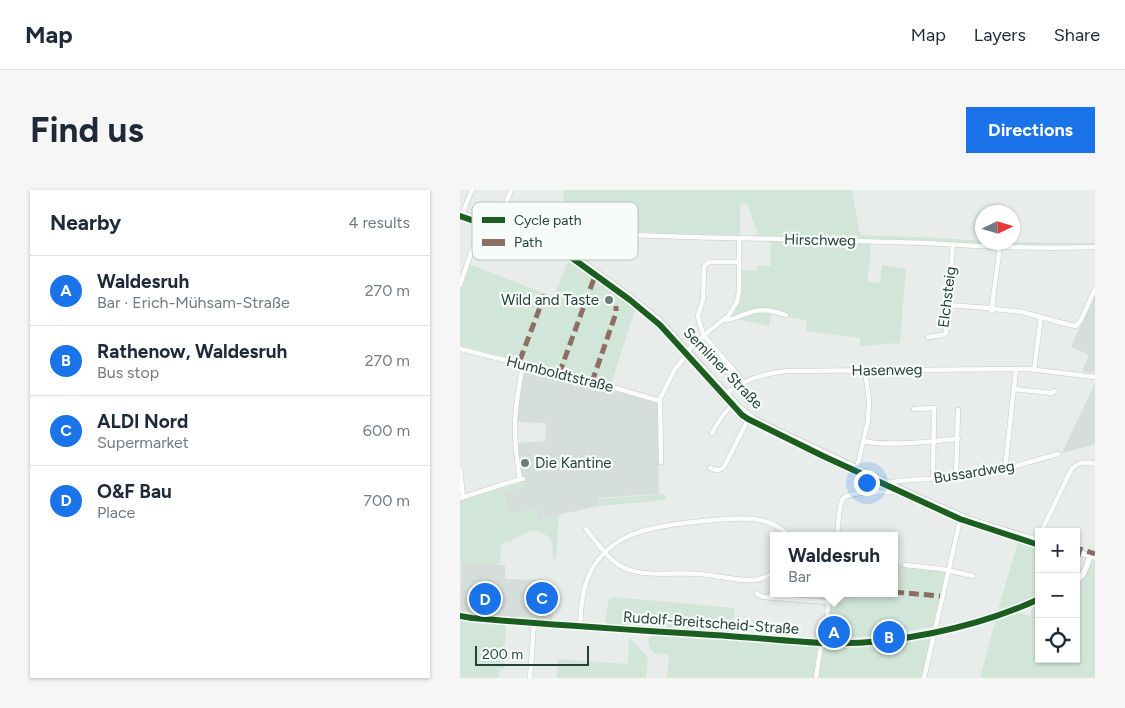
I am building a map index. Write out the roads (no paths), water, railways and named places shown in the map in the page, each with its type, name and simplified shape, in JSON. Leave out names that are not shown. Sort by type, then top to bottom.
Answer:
[{"type":"street","points":[[461,214],[472,190]]},
{"type":"street","points":[[506,202],[511,190]]},
{"type":"street","name":"Hirschweg","points":[[638,235],[975,245]]},
{"type":"street","points":[[661,462],[660,401],[675,369],[688,351],[731,313],[738,298],[739,238]]},
{"type":"street","name":"Elchsteig","points":[[928,336],[946,333],[953,245]]},
{"type":"street","name":"Hirschweg","points":[[1020,247],[1095,247]]},
{"type":"street","points":[[460,285],[472,250]]},
{"type":"street","points":[[992,308],[999,250]]},
{"type":"street","name":"Semliner Straße","points":[[580,260],[660,321],[750,416],[961,516],[1035,538]]},
{"type":"street","points":[[739,262],[707,263],[704,267],[703,300],[698,315],[704,336],[742,382]]},
{"type":"street","points":[[948,305],[1022,312],[1070,326],[1076,326],[1081,320],[1095,289]]},
{"type":"street","points":[[724,320],[731,320],[749,312],[760,310],[774,311],[786,315]]},
{"type":"street","points":[[1034,370],[1041,317]]},
{"type":"street","name":"Humboldtstraße","points":[[460,349],[660,401]]},
{"type":"street","points":[[460,470],[461,497],[522,479],[515,445],[514,426],[523,365]]},
{"type":"street","points":[[1005,469],[1016,369]]},
{"type":"street","name":"Hasenweg","points":[[727,393],[742,382],[774,372],[1016,369],[1095,377]]},
{"type":"street","points":[[857,468],[868,421],[869,408],[865,370]]},
{"type":"street","points":[[1014,389],[1052,393],[1055,391]]},
{"type":"street","points":[[712,434],[723,414],[735,402]]},
{"type":"street","points":[[914,408],[934,408],[933,479]]},
{"type":"street","points":[[956,477],[958,410]]},
{"type":"street","points":[[710,468],[720,471],[724,467],[750,416]]},
{"type":"street","points":[[864,441],[891,443],[958,439]]},
{"type":"street","name":"Bussardweg","points":[[889,483],[956,477],[1005,469],[1058,454]]},
{"type":"street","points":[[1043,528],[1075,465],[1085,462],[1095,464]]},
{"type":"street","points":[[838,532],[842,502],[845,498],[856,494],[892,492],[897,487]]},
{"type":"street","points":[[924,678],[961,516]]},
{"type":"street","points":[[580,626],[585,586],[593,568],[605,552],[629,536],[676,525],[752,519],[774,524],[784,532]]},
{"type":"street","points":[[586,529],[616,562],[628,569],[640,572],[701,574],[752,580],[770,574]]},
{"type":"street","points":[[1080,579],[1092,556]]},
{"type":"street","points":[[904,565],[948,570],[973,576]]},
{"type":"street","points":[[758,594],[763,597],[828,602]]},
{"type":"street","points":[[816,678],[829,597]]},
{"type":"street","name":"Rudolf-Breitscheid-Straße","points":[[462,617],[823,643],[890,640],[934,632],[966,625],[1021,608],[1035,601]]},
{"type":"street","points":[[530,678],[534,623]]},
{"type":"place","name":"Wild and Taste","points":[[609,300]]},
{"type":"place","name":"Die Kantine","points":[[525,463]]},
{"type":"place","name":"ALDI Nord","points":[[542,598]]},
{"type":"place","name":"O&F Bau","points":[[485,599]]},
{"type":"place","name":"Waldesruh","points":[[834,632]]},
{"type":"place","name":"Rathenow, Waldesruh","points":[[889,637]]}]
